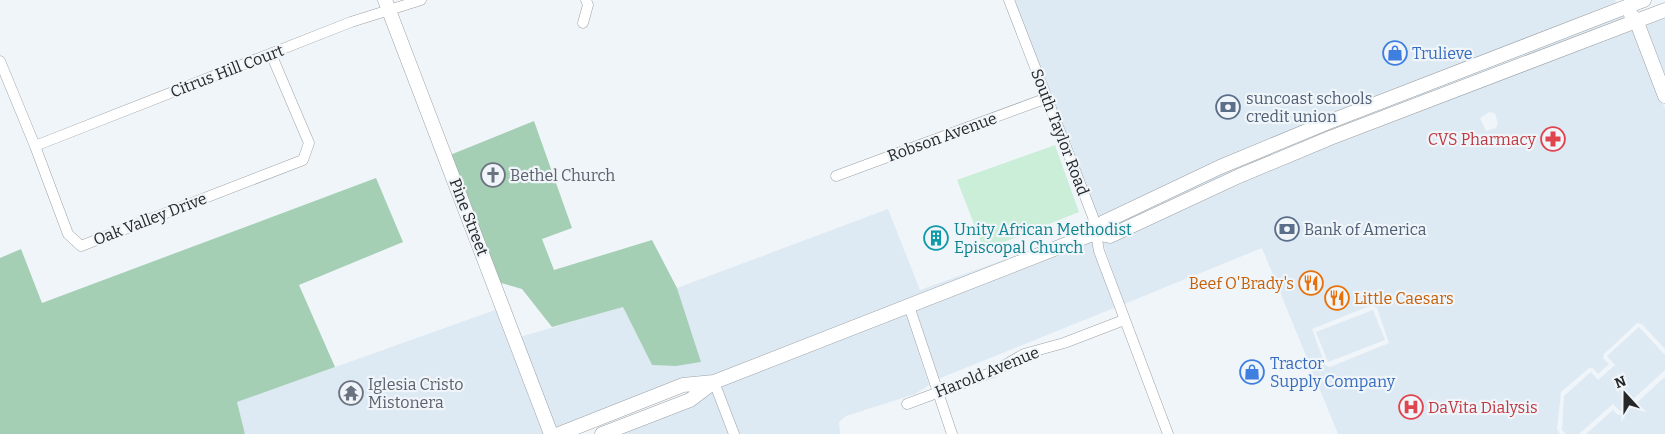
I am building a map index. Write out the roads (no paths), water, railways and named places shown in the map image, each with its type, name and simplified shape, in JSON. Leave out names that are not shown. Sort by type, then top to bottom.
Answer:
[{"type":"main road","points":[[1095,233],[1102,222],[1220,167],[1622,4],[1639,1],[1636,20]]},
{"type":"main road","name":"Pine Street","points":[[387,4],[551,434]]},
{"type":"main road","points":[[1622,4],[1636,20],[1665,96]]},
{"type":"main road","points":[[602,434],[690,400],[714,382],[1095,233],[1110,236],[1239,176],[1330,138],[1665,10]]},
{"type":"main road","points":[[559,434],[683,385],[714,382]]},
{"type":"street","name":"Citrus Hill Court","points":[[35,146],[271,54],[387,4],[421,0]]},
{"type":"street","points":[[583,23],[588,5],[586,0]]},
{"type":"street","name":"South Taylor Road","points":[[1009,0],[1092,218],[1099,251],[1168,434]]},
{"type":"street","name":"Oak Valley Drive","points":[[0,61],[68,234],[81,246],[303,160],[309,143],[271,54]]},
{"type":"street","name":"Robson Avenue","points":[[836,176],[1047,98]]},
{"type":"street","points":[[909,306],[952,434]]},
{"type":"street","name":"Harold Avenue","points":[[907,404],[993,372],[1014,358],[1124,320]]},
{"type":"street","points":[[714,382],[734,434]]},
{"type":"place","name":"Trulieve","points":[[1395,53]]},
{"type":"place","name":"suncoast schools credit union","points":[[1228,107]]},
{"type":"place","name":"CVS Pharmacy","points":[[1553,139]]},
{"type":"place","name":"Bethel Church","points":[[493,175]]},
{"type":"place","name":"Bank of America","points":[[1287,229]]},
{"type":"place","name":"Unity African Methodist Episcopal Church","points":[[936,238]]},
{"type":"place","name":"Beef O'Brady's","points":[[1311,283]]},
{"type":"place","name":"Little Caesars","points":[[1337,298]]},
{"type":"place","name":"Tractor Supply Company","points":[[1252,372]]},
{"type":"place","name":"Iglesia Cristo Mistonera","points":[[351,393]]},
{"type":"place","name":"DaVita Dialysis","points":[[1411,407]]}]
